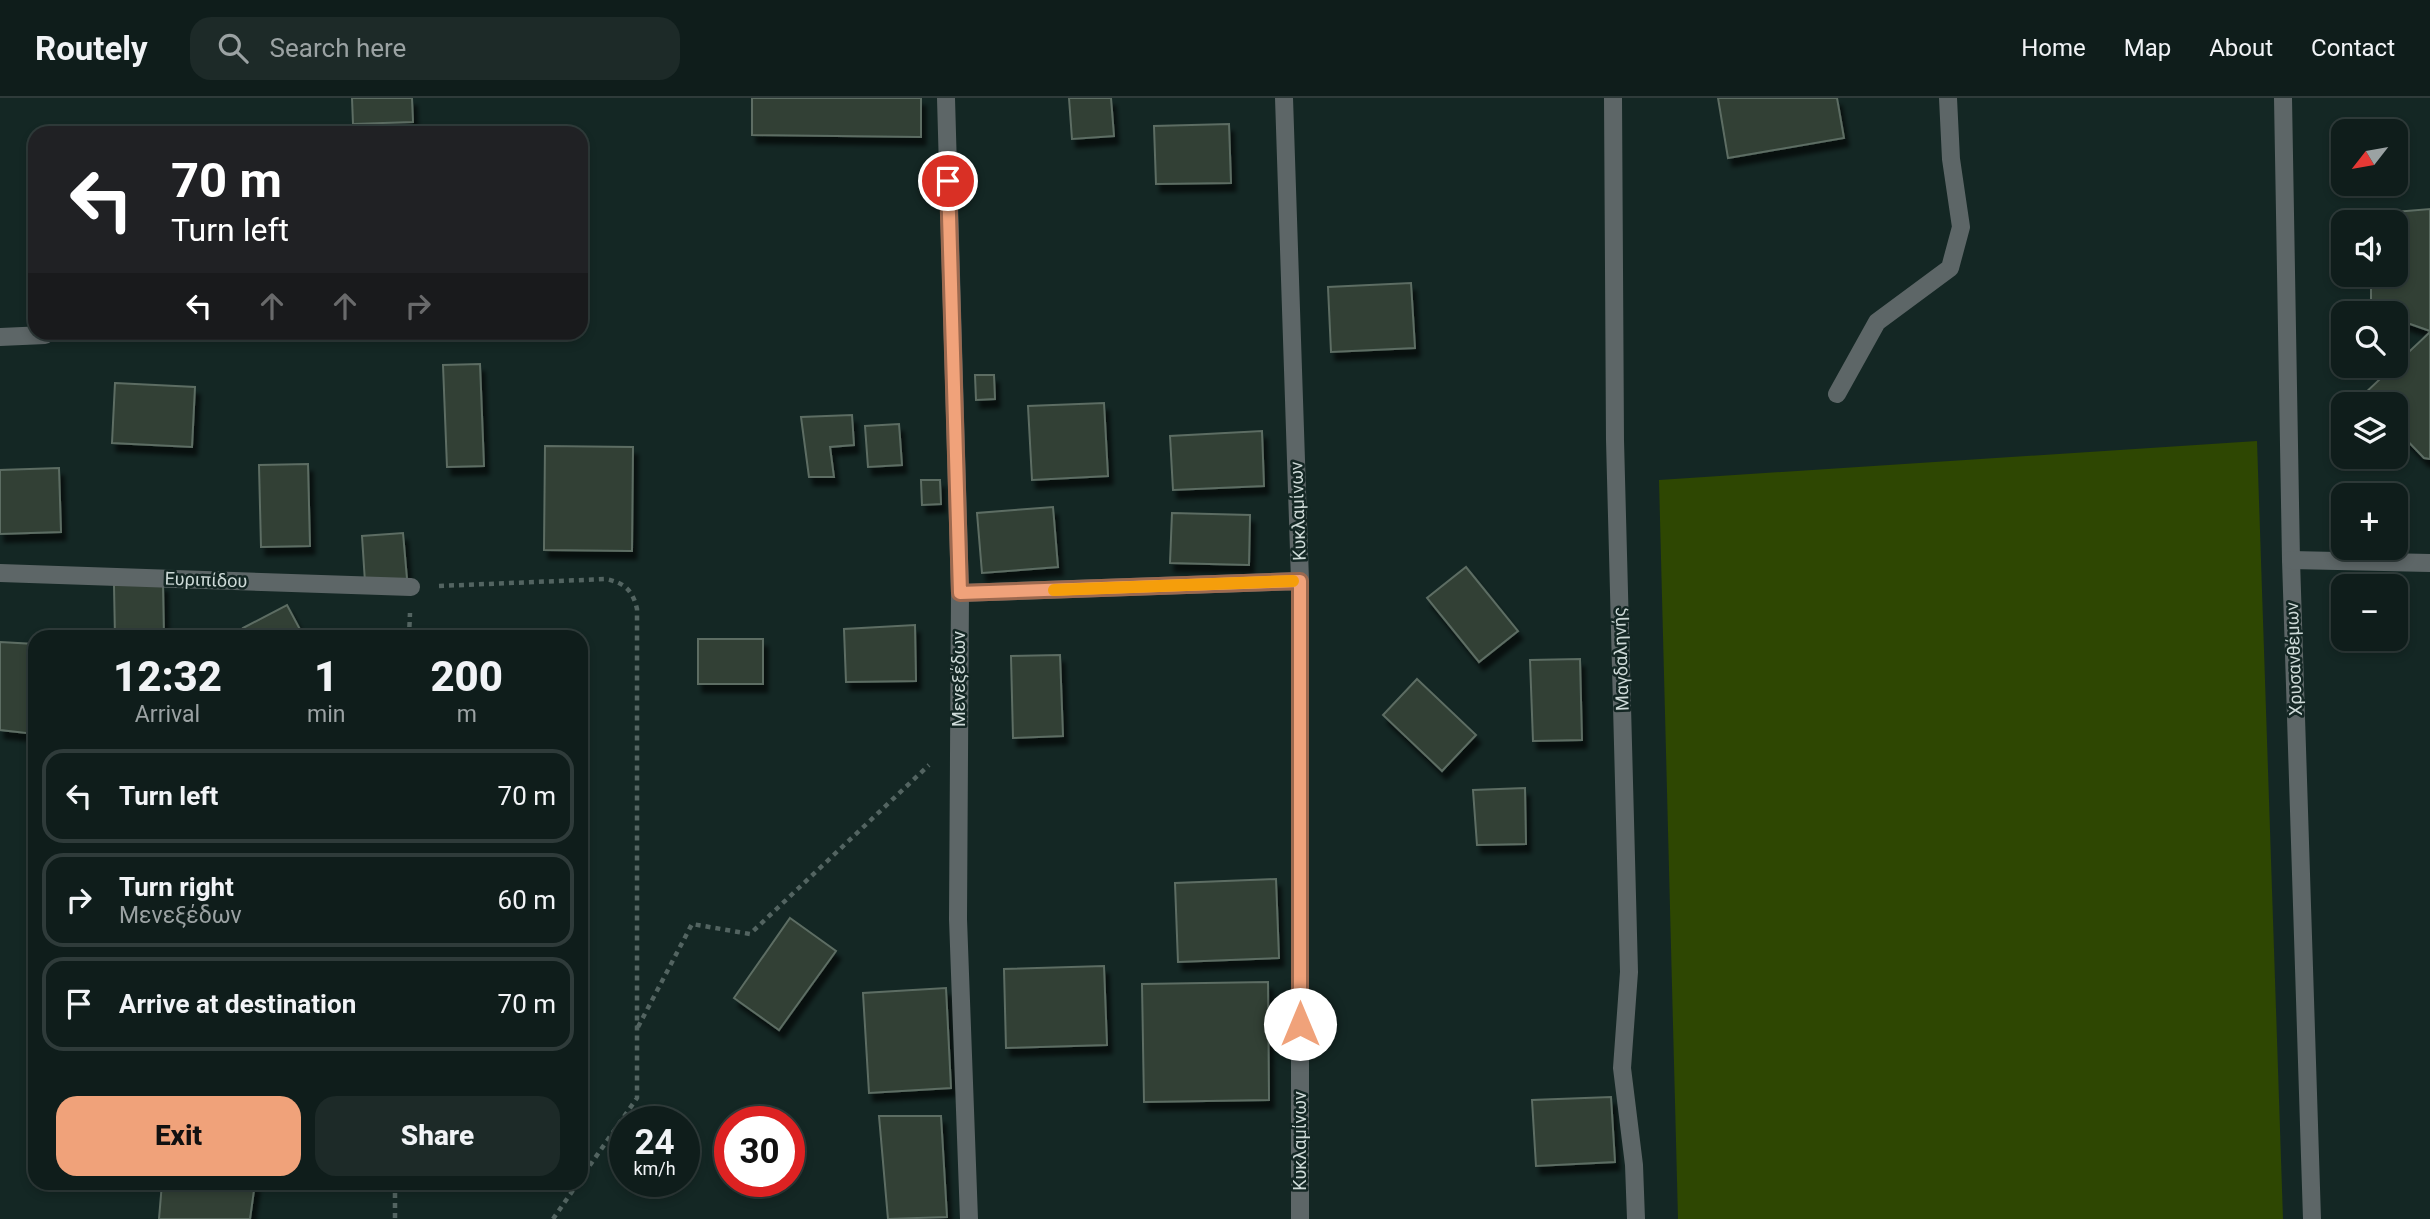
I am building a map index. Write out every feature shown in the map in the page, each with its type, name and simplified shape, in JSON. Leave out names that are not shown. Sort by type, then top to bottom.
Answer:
[{"type":"street","name":"Μενεξέδων","points":[[946,98],[960,593],[958,919],[969,1219]]},
{"type":"street","name":"Κυκλαμίνων","points":[[1284,98],[1300,581],[1300,1219]]},
{"type":"street","name":"Μαγδαληνής","points":[[1613,98],[1615,440],[1629,972],[1622,1068],[1634,1165],[1636,1219]]},
{"type":"street","points":[[1837,394],[1877,322],[1950,268],[1961,227],[1951,159],[1948,98]]},
{"type":"street","name":"Χρυσανθέμων","points":[[2283,98],[2291,560],[2312,1219]]},
{"type":"street","points":[[0,337],[28,336]]},
{"type":"street","points":[[2291,560],[2430,563]]},
{"type":"street","name":"Ευριπίδου","points":[[0,573],[411,587]]},
{"type":"street","points":[[960,593],[1300,581]]},
{"type":"path","points":[[411,587],[606,579],[628,587],[634,597],[637,1098],[588,1168]]},
{"type":"path","points":[[637,1028],[692,924],[750,934],[959,737]]},
{"type":"path","points":[[395,1190],[395,1219]]},
{"type":"path","points":[[553,1219],[573,1190]]},
{"type":"green space","points":[[2257,441],[2283,1219],[1678,1219],[1659,480]]},
{"type":"building","points":[[352,98],[412,98],[413,122],[353,124]]},
{"type":"building","points":[[752,98],[921,98],[921,137],[752,135]]},
{"type":"building","points":[[1069,98],[1111,98],[1114,136],[1072,139]]},
{"type":"building","points":[[1718,98],[1837,98],[1844,138],[1728,158]]},
{"type":"building","points":[[1229,124],[1231,183],[1156,184],[1154,126]]},
{"type":"building","points":[[2430,209],[2430,331],[2408,323],[2408,301],[2371,301],[2371,287],[2408,287],[2408,211]]},
{"type":"building","points":[[1411,283],[1415,348],[1331,352],[1328,287]]},
{"type":"building","points":[[2430,332],[2430,459],[2424,458],[2408,441],[2408,392],[2366,392],[2381,378],[2408,378],[2408,353]]},
{"type":"building","points":[[480,364],[484,466],[447,467],[443,365]]},
{"type":"building","points":[[975,375],[994,375],[995,399],[976,400]]},
{"type":"building","points":[[115,383],[195,387],[192,447],[112,443]]},
{"type":"building","points":[[1104,403],[1108,476],[1032,480],[1028,406]]},
{"type":"building","points":[[852,415],[854,445],[830,447],[834,477],[809,477],[801,417]]},
{"type":"building","points":[[899,424],[902,465],[868,467],[865,426]]},
{"type":"building","points":[[1262,431],[1264,486],[1173,490],[1170,436]]},
{"type":"building","points":[[545,446],[633,447],[632,551],[544,550]]},
{"type":"building","points":[[308,464],[310,546],[261,547],[259,465]]},
{"type":"building","points":[[59,468],[61,532],[0,534],[0,470]]},
{"type":"building","points":[[921,480],[940,480],[941,504],[922,505]]},
{"type":"building","points":[[1053,507],[1058,567],[982,573],[977,513]]},
{"type":"building","points":[[1172,513],[1250,515],[1249,565],[1170,563]]},
{"type":"building","points":[[403,533],[407,579],[365,582],[362,536]]},
{"type":"building","points":[[1466,567],[1518,631],[1479,662],[1427,598]]},
{"type":"building","points":[[163,584],[164,630],[115,630],[114,585]]},
{"type":"building","points":[[287,605],[300,630],[244,630],[243,628]]},
{"type":"building","points":[[915,625],[916,681],[846,682],[844,629]]},
{"type":"building","points":[[698,639],[763,639],[763,684],[698,684]]},
{"type":"building","points":[[0,642],[28,644],[28,733],[0,730]]},
{"type":"building","points":[[1060,655],[1063,736],[1013,738],[1011,656]]},
{"type":"building","points":[[1580,659],[1582,740],[1533,741],[1530,660]]},
{"type":"building","points":[[1417,679],[1476,735],[1442,771],[1383,715]]},
{"type":"building","points":[[1525,788],[1526,844],[1477,845],[1473,790]]},
{"type":"building","points":[[1276,879],[1279,958],[1178,962],[1175,883]]},
{"type":"building","points":[[790,918],[836,951],[779,1030],[734,998]]},
{"type":"building","points":[[1104,966],[1107,1045],[1006,1048],[1004,969]]},
{"type":"building","points":[[1268,982],[1269,1100],[1144,1102],[1142,984]]},
{"type":"building","points":[[946,988],[951,1088],[869,1093],[863,993]]},
{"type":"building","points":[[1611,1097],[1615,1162],[1536,1166],[1532,1100]]},
{"type":"building","points":[[879,1116],[941,1116],[947,1217],[888,1219]]},
{"type":"building","points":[[161,1190],[254,1190],[250,1219],[159,1219]]},
{"type":"slow traffic","points":[[1054,590],[1293,581]]},
{"type":"route","points":[[948,181],[960,593],[1300,581],[1300,1024]]}]
